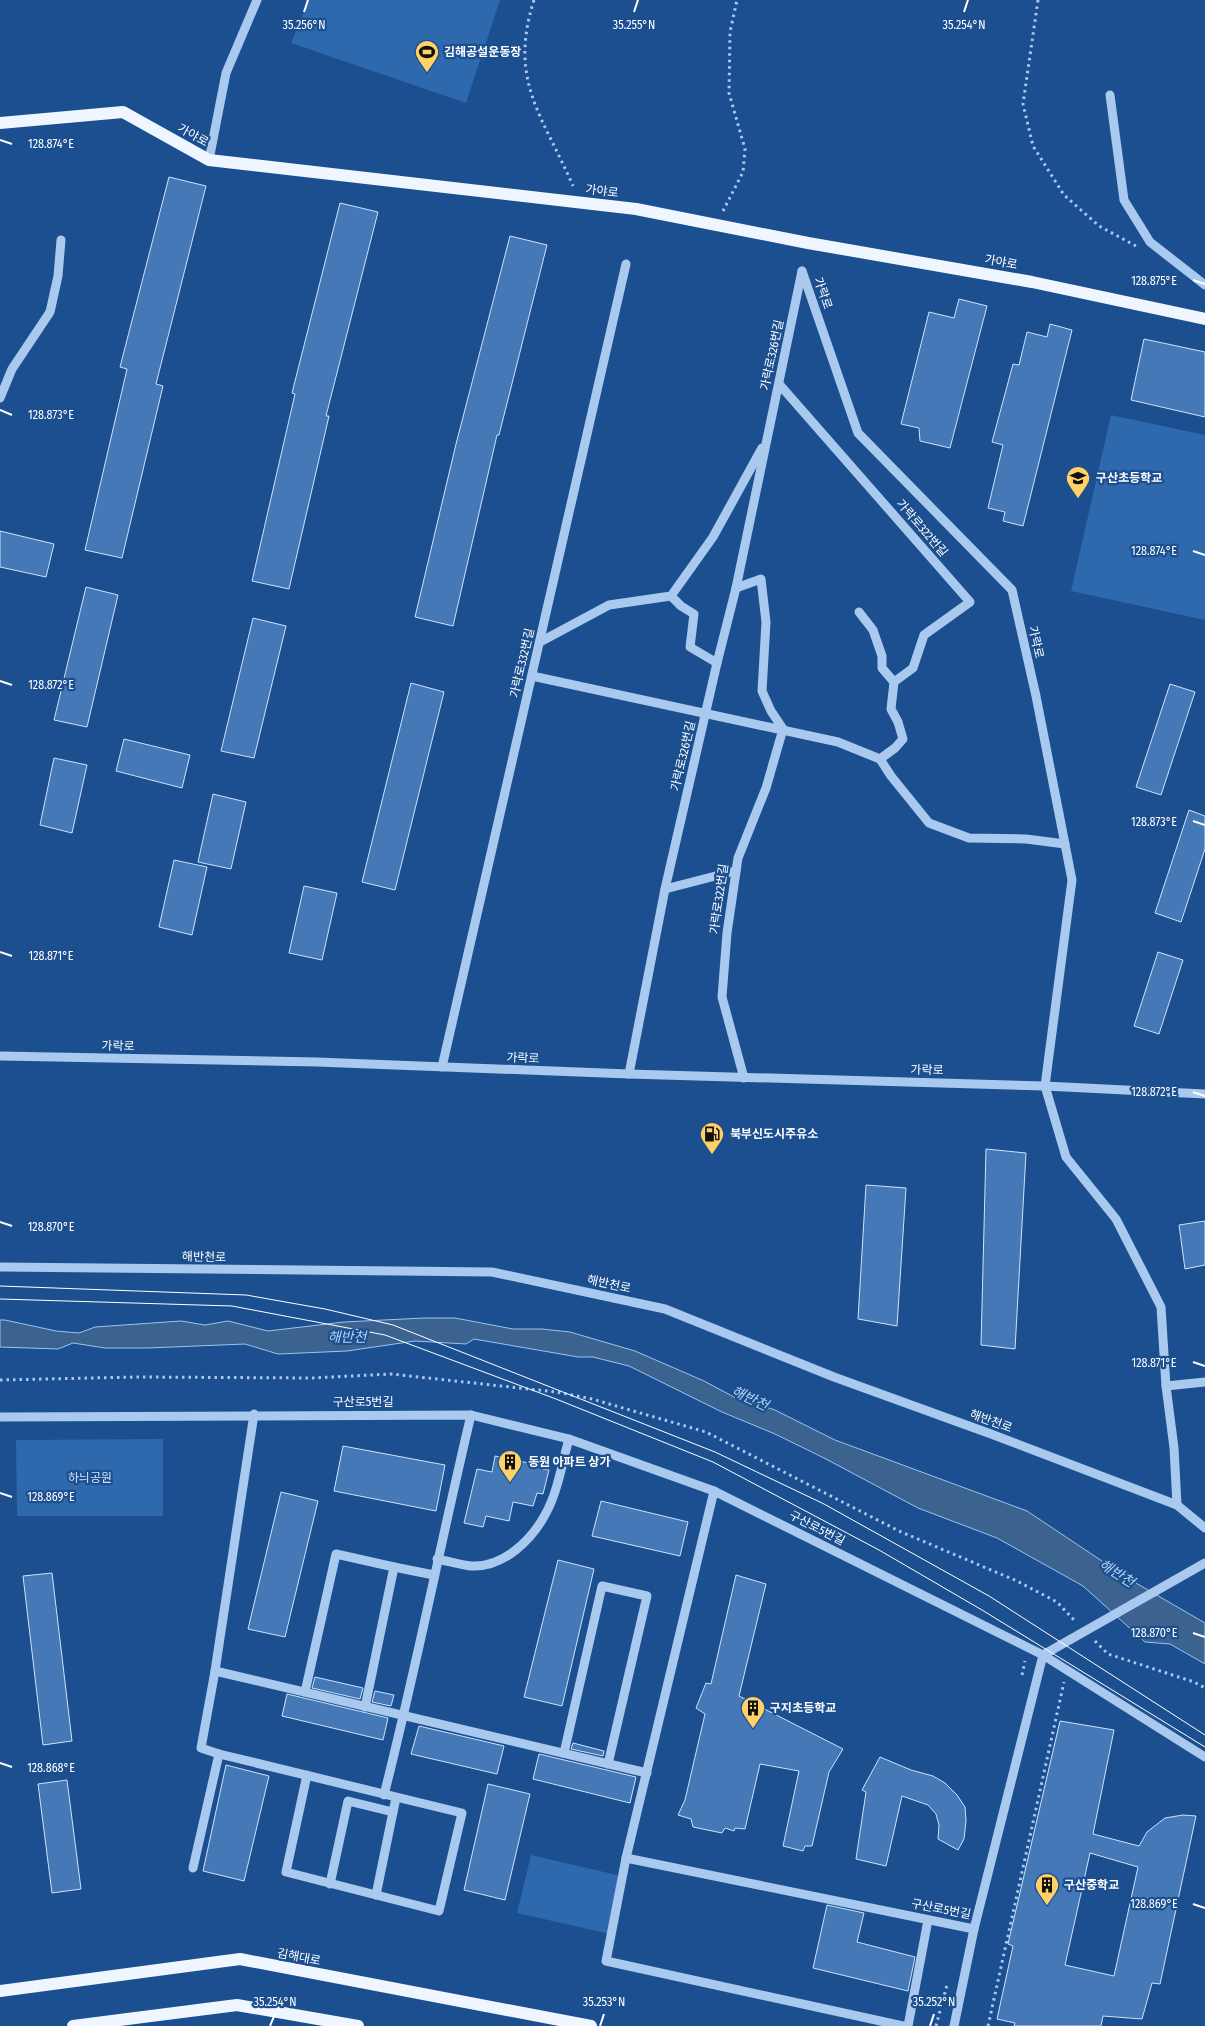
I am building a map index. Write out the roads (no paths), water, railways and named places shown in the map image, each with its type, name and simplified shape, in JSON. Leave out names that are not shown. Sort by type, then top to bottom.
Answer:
[{"type":"main road","name":"가야로","points":[[0,123],[124,112],[209,160],[636,209],[1032,282],[1205,319]]},
{"type":"main road","name":"김해대로","points":[[0,1991],[240,1959],[592,2026]]},
{"type":"main road","points":[[73,2026],[237,2005],[358,2026]]},
{"type":"street","points":[[209,160],[226,73],[258,0]]},
{"type":"street","points":[[1110,94],[1124,200],[1150,242],[1205,285]]},
{"type":"street","points":[[0,398],[12,369],[50,312],[58,276],[61,240]]},
{"type":"street","name":"가락로332번길","points":[[442,1067],[626,264]]},
{"type":"street","name":"가락로326번길","points":[[628,1074],[665,889],[716,663],[736,588],[802,271]]},
{"type":"street","name":"가락로","points":[[802,271],[858,433],[1012,590],[1036,696],[1072,880],[1044,1086]]},
{"type":"street","name":"가락로322번길","points":[[778,384],[970,602],[924,635],[913,668],[894,682]]},
{"type":"street","name":"가락로326번길","points":[[671,596],[713,537],[765,443]]},
{"type":"street","points":[[736,588],[761,578],[766,622],[762,691],[771,711],[784,729]]},
{"type":"street","points":[[540,642],[609,605],[671,596],[680,606],[694,614],[690,647],[716,663]]},
{"type":"street","points":[[859,612],[873,630],[882,656],[882,668],[894,682],[891,709],[898,722],[903,739],[895,748],[880,759]]},
{"type":"street","points":[[532,676],[838,742],[880,759],[891,776],[929,823],[969,838],[1026,839],[1065,844]]},
{"type":"street","name":"가락로322번길","points":[[744,1078],[722,997],[735,871],[738,858],[766,788],[784,729]]},
{"type":"street","points":[[665,889],[735,871]]},
{"type":"street","name":"가락로","points":[[0,1056],[442,1067],[1044,1086],[1205,1094]]},
{"type":"street","points":[[1044,1086],[1066,1157],[1116,1219],[1161,1307],[1166,1386],[1174,1448],[1177,1505]]},
{"type":"street","name":"해반천로","points":[[0,1267],[492,1272],[665,1309],[834,1377],[1177,1505],[1205,1528]]},
{"type":"street","points":[[1166,1386],[1205,1382]]},
{"type":"street","points":[[254,1414],[215,1671],[201,1748],[462,1814],[439,1911],[286,1872],[307,1776]]},
{"type":"street","name":"구산로5번길","points":[[0,1417],[254,1414],[471,1415],[569,1439],[714,1491],[1043,1655],[1205,1757]]},
{"type":"street","points":[[384,1795],[404,1716],[437,1559],[471,1415]]},
{"type":"street","points":[[437,1559],[471,1566],[489,1564],[511,1554],[529,1538],[546,1513],[569,1439]]},
{"type":"street","points":[[714,1491],[626,1858],[606,1961],[903,2026]]},
{"type":"street","points":[[305,1692],[336,1554],[434,1575]]},
{"type":"street","points":[[1043,1655],[1205,1563]]},
{"type":"street","points":[[365,1707],[394,1567]]},
{"type":"street","points":[[564,1753],[602,1586],[647,1596],[608,1764]]},
{"type":"street","name":"구산로5번길","points":[[626,1858],[974,1929],[1043,1655]]},
{"type":"street","points":[[215,1671],[647,1773]]},
{"type":"street","points":[[193,1868],[219,1754]]},
{"type":"street","points":[[376,1895],[396,1798]]},
{"type":"street","points":[[330,1884],[348,1801],[394,1812]]},
{"type":"street","points":[[908,2026],[928,1920]]},
{"type":"street","points":[[954,2026],[974,1929]]},
{"type":"water","name":"해반천","points":[[455,1318],[513,1329],[542,1329],[570,1332],[635,1351],[704,1381],[734,1397],[775,1410],[835,1440],[1027,1511],[1129,1579],[1205,1623],[1205,1664],[1170,1644],[1145,1642],[1083,1586],[997,1538],[918,1508],[824,1458],[775,1434],[722,1412],[629,1366],[593,1357],[578,1357],[474,1339],[466,1344],[415,1341],[347,1351],[278,1354],[245,1344],[105,1348],[73,1343],[58,1349],[0,1347],[0,1320],[56,1331],[79,1333],[95,1327],[181,1321],[205,1325],[228,1321],[268,1331],[344,1322]]},
{"type":"tram line","points":[[0,1286],[246,1295],[325,1309],[393,1325],[715,1452],[824,1504],[989,1596],[1205,1735]]},
{"type":"tram line","points":[[0,1299],[232,1306],[385,1335],[556,1399],[713,1462],[879,1550],[982,1610],[1205,1747]]},
{"type":"place","name":"김해공설운동장","points":[[427,73]]},
{"type":"place","name":"구산초등학교","points":[[1078,499]]},
{"type":"place","name":"북부신도시주유소","points":[[712,1155]]},
{"type":"place","name":"동원 아파트 상가","points":[[510,1483]]},
{"type":"place","name":"구지초등학교","points":[[753,1729]]},
{"type":"place","name":"구산중학교","points":[[1047,1906]]},
{"type":"park label","name":"하늬공원","points":[[90,1478]]}]
